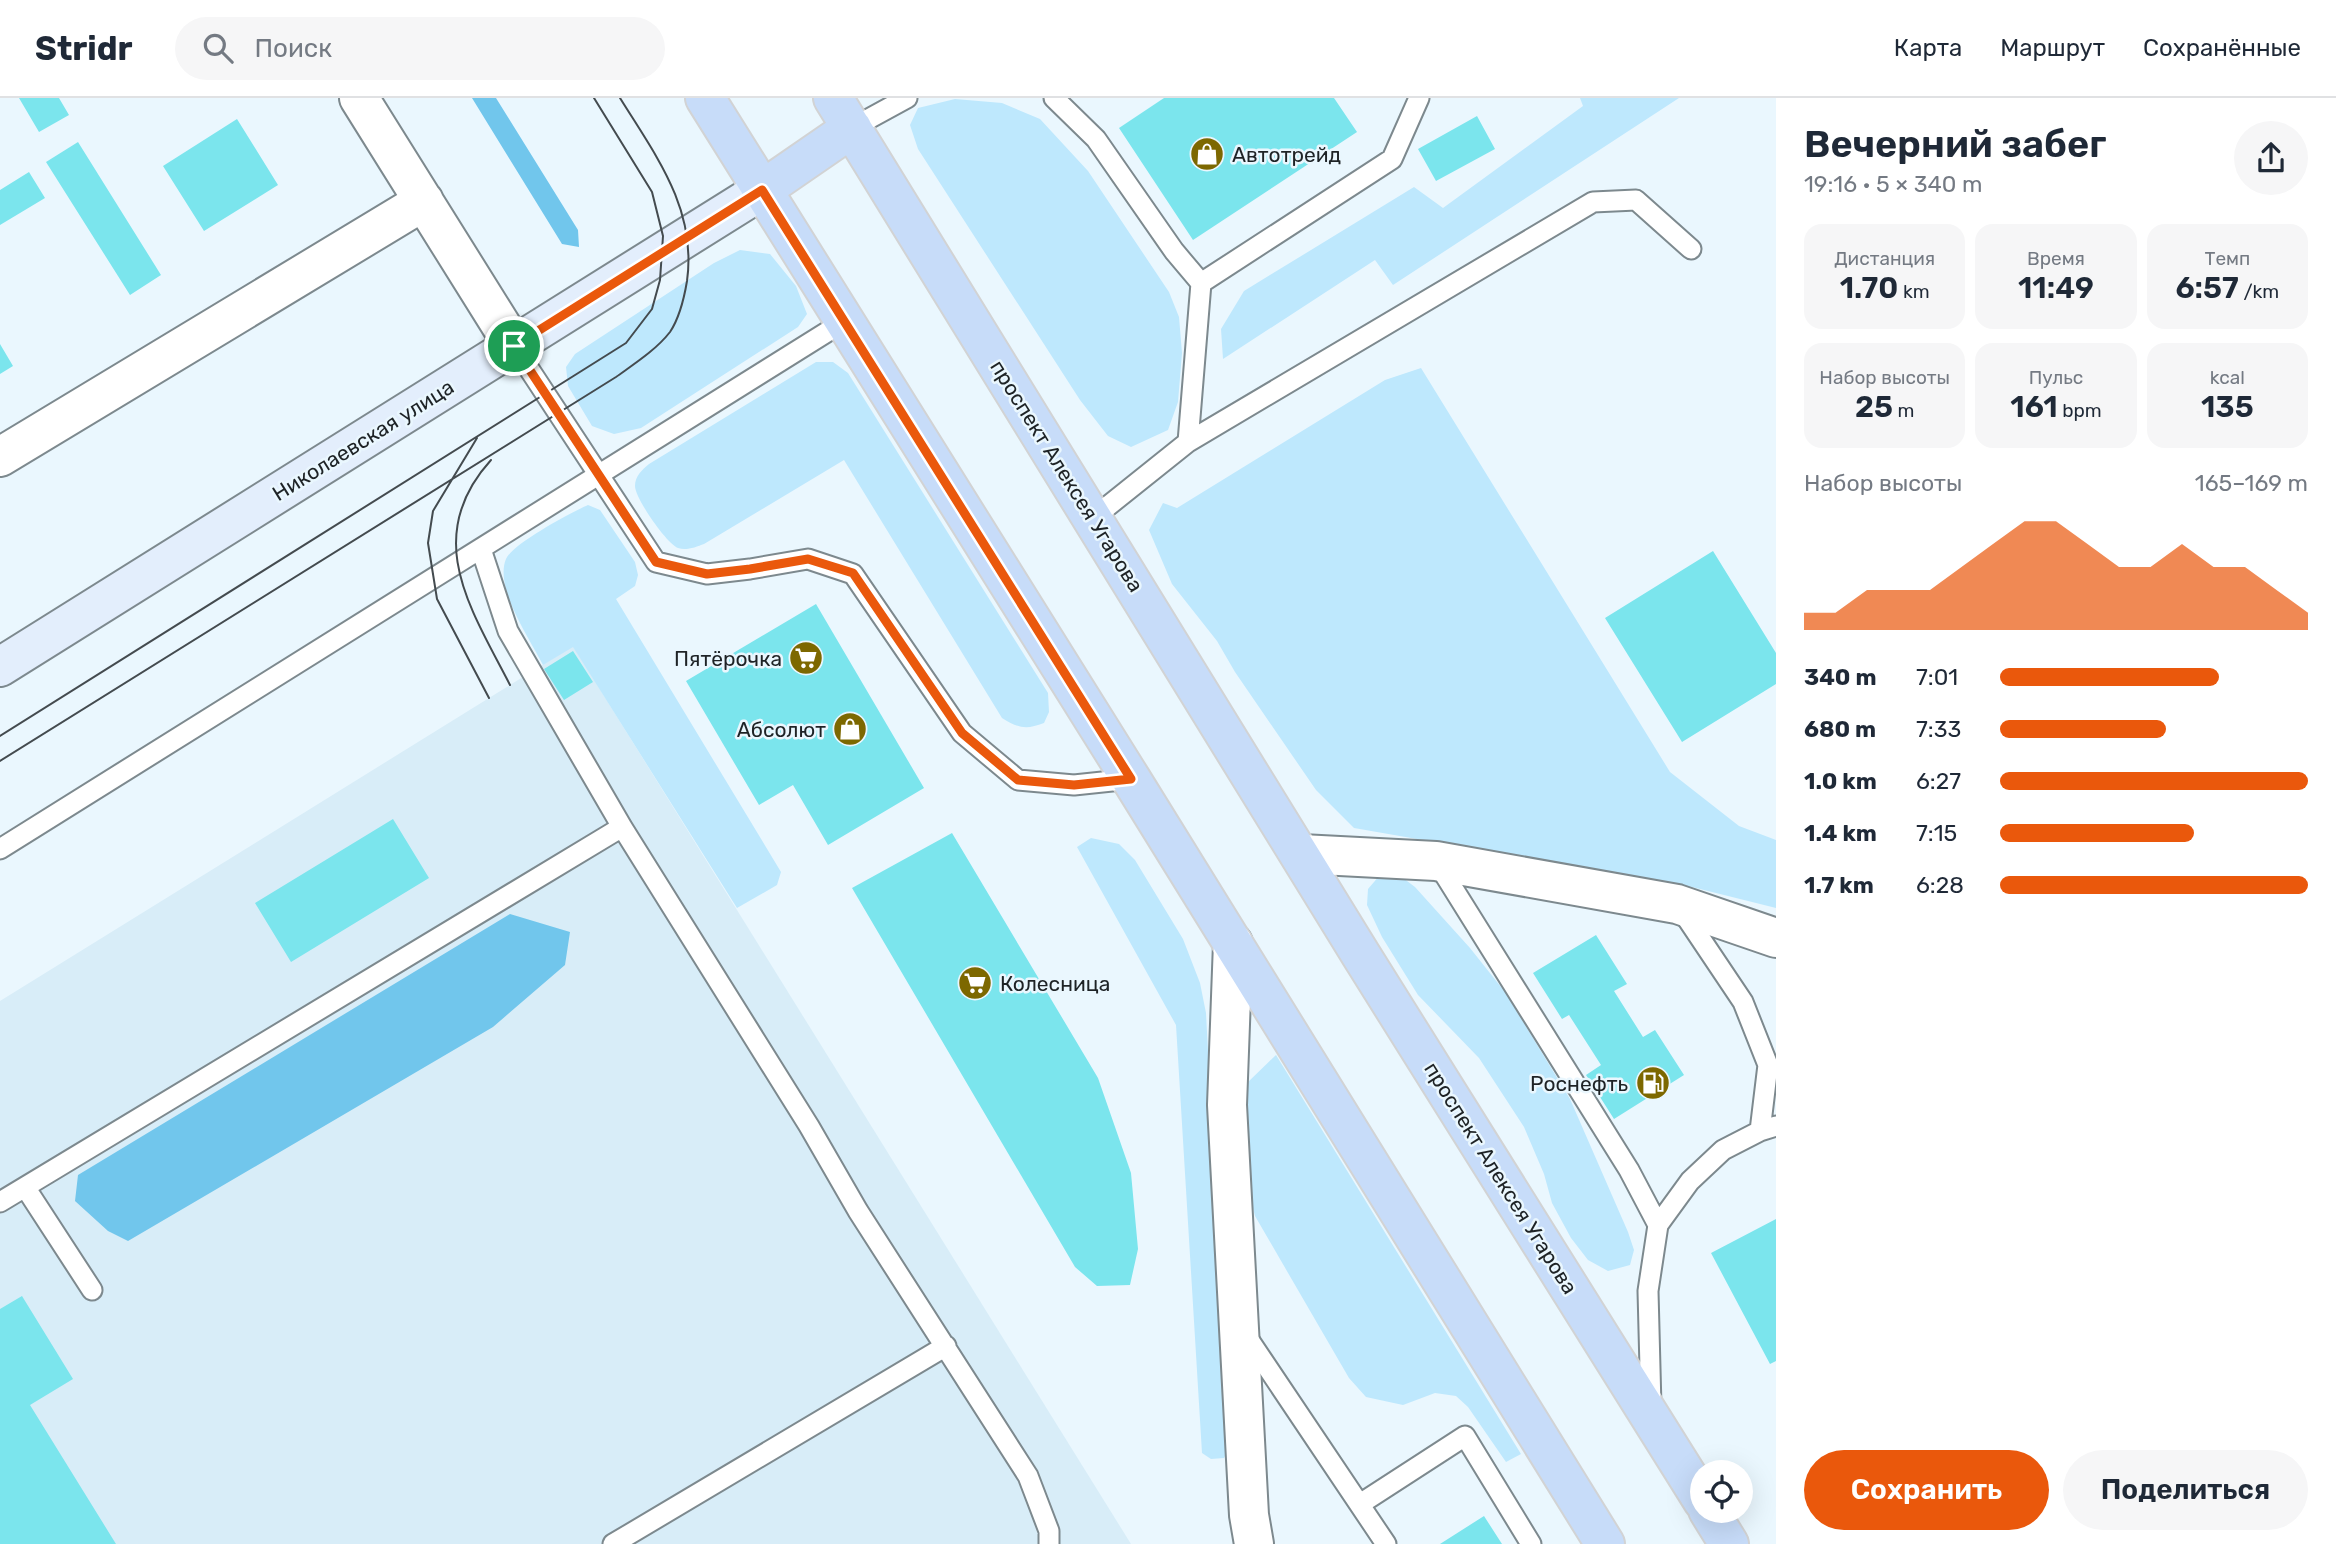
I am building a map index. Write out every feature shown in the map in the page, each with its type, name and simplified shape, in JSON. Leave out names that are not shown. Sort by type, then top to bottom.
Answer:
[{"type":"main road","points":[[705,98],[1605,1544]]},
{"type":"main road","points":[[762,190],[843,113]]},
{"type":"main road","name":"проспект Алексея Угарова","points":[[843,113],[1361,955],[1690,1480]]},
{"type":"main road","name":"Николаевская улица","points":[[0,667],[762,190]]},
{"type":"main road","points":[[1716,1523],[1729,1544]]},
{"type":"street","points":[[359,98],[514,346]]},
{"type":"street","points":[[0,457],[424,201]]},
{"type":"street","points":[[1301,854],[1436,862],[1677,904],[1776,938]]},
{"type":"street","points":[[1233,943],[1227,1105],[1249,1515],[1254,1544]]},
{"type":"lane","points":[[843,113],[907,98]]},
{"type":"lane","points":[[1054,98],[1096,139],[1174,251],[1201,283],[1188,442]]},
{"type":"lane","points":[[1201,283],[1392,159],[1419,98]]},
{"type":"lane","points":[[1093,518],[1188,442],[1593,202],[1636,200],[1691,249]]},
{"type":"lane","points":[[0,849],[844,322]]},
{"type":"lane","points":[[514,346],[656,562],[707,574],[808,559],[853,573],[962,733],[1018,780],[1074,785],[1131,779]]},
{"type":"lane","points":[[481,549],[508,631],[622,827],[809,1126],[858,1211],[1028,1476],[1049,1531],[1049,1544]]},
{"type":"lane","points":[[0,1202],[622,827]]},
{"type":"lane","points":[[1436,862],[1629,1170],[1658,1225]]},
{"type":"lane","points":[[1652,1418],[1648,1291],[1658,1225],[1690,1181],[1723,1150],[1768,1129],[1768,1065],[1743,1002],[1677,904]]},
{"type":"lane","points":[[25,1186],[92,1290]]},
{"type":"lane","points":[[1238,1325],[1386,1544]]},
{"type":"lane","points":[[613,1544],[946,1346]]},
{"type":"lane","points":[[1360,1504],[1465,1436],[1531,1544]]},
{"type":"shaded area","points":[[472,98],[496,98],[578,230],[579,247],[562,244]]},
{"type":"shaded area","points":[[1580,98],[1679,98],[1393,285],[1375,260],[1223,359],[1221,329],[1244,291],[1414,187],[1443,208],[1583,106]]},
{"type":"shaded area","points":[[955,99],[1002,103],[1040,119],[1088,171],[1169,292],[1179,317],[1182,353],[1178,402],[1168,430],[1131,447],[1108,436],[1080,400],[918,149],[910,125],[918,108]]},
{"type":"shaded area","points":[[740,250],[770,254],[796,286],[807,314],[798,327],[641,428],[614,434],[592,426],[568,386],[566,367],[575,354],[714,263]]},
{"type":"shaded area","points":[[816,362],[833,362],[848,373],[1048,693],[1049,712],[1044,723],[1022,727],[1002,718],[844,460],[704,544],[691,548],[681,549],[673,544],[645,510],[636,492],[635,482],[646,466]]},
{"type":"shaded area","points":[[1421,368],[1670,772],[1739,826],[1776,840],[1776,908],[1692,887],[1354,828],[1316,790],[1235,672],[1217,641],[1172,584],[1149,530],[1163,503],[1177,508],[1385,380]]},
{"type":"shaded area","points":[[588,505],[600,510],[635,562],[638,575],[635,586],[616,599],[781,872],[777,885],[737,908],[573,647],[543,665],[509,598],[504,571],[506,559],[511,553],[543,529]]},
{"type":"shaded area","points":[[573,646],[1131,1544],[0,1544],[0,1001]]},
{"type":"shaded area","points":[[1091,838],[1119,844],[1135,860],[1183,939],[1200,983],[1206,1013],[1229,1449],[1224,1458],[1211,1459],[1202,1453],[1176,1025],[1077,847]]},
{"type":"shaded area","points":[[1380,875],[1399,875],[1415,887],[1505,992],[1570,1099],[1628,1232],[1634,1250],[1630,1265],[1608,1271],[1588,1260],[1571,1238],[1552,1203],[1544,1174],[1524,1127],[1479,1058],[1418,995],[1382,937],[1367,905],[1368,889]]},
{"type":"shaded area","points":[[510,914],[570,932],[565,965],[493,1027],[128,1241],[108,1231],[75,1201],[78,1175]]},
{"type":"shaded area","points":[[1276,1055],[1521,1454],[1506,1462],[1468,1407],[1456,1396],[1435,1393],[1403,1405],[1366,1397],[1349,1378],[1255,1216],[1246,1181],[1246,1084]]},
{"type":"building","points":[[19,98],[59,98],[69,115],[39,132]]},
{"type":"building","points":[[1164,98],[1334,98],[1357,132],[1193,240],[1119,128]]},
{"type":"building","points":[[1477,116],[1495,149],[1436,181],[1418,149]]},
{"type":"building","points":[[237,119],[278,185],[204,231],[163,166]]},
{"type":"building","points":[[78,142],[161,275],[130,295],[46,162]]},
{"type":"building","points":[[29,172],[45,198],[0,225],[0,190]]},
{"type":"building","points":[[0,344],[13,366],[0,374]]},
{"type":"building","points":[[1713,551],[1776,653],[1776,684],[1682,742],[1605,618]]},
{"type":"building","points":[[816,604],[924,788],[828,845],[793,785],[759,805],[686,681]]},
{"type":"building","points":[[573,651],[593,682],[564,700],[544,669]]},
{"type":"building","points":[[393,819],[429,878],[291,962],[255,903]]},
{"type":"building","name":"Колесница","points":[[952,833],[1098,1078],[1131,1173],[1138,1249],[1130,1285],[1097,1286],[1075,1267],[852,888]]},
{"type":"building","points":[[1596,935],[1627,984],[1614,991],[1643,1037],[1655,1030],[1684,1075],[1614,1119],[1586,1075],[1601,1065],[1569,1015],[1562,1019],[1533,973]]},
{"type":"building","points":[[1776,1219],[1776,1361],[1770,1364],[1711,1253]]},
{"type":"building","points":[[22,1296],[73,1379],[30,1405],[116,1544],[0,1544],[0,1309]]},
{"type":"building","points":[[1484,1516],[1502,1544],[1440,1544]]},
{"type":"tram line","points":[[0,736],[626,343],[652,309],[660,280],[663,236],[652,192],[594,98]]},
{"type":"tram line","points":[[0,761],[616,377],[664,339],[676,320],[686,288],[686,230],[671,184],[620,98]]},
{"type":"tram line","points":[[477,438],[433,511],[428,543],[437,599],[489,698]]},
{"type":"tram line","points":[[491,460],[470,489],[459,517],[456,545],[468,601],[510,685]]},
{"type":"place","name":"Автотрейд","points":[[1207,154]]},
{"type":"place","name":"Пятёрочка","points":[[806,658]]},
{"type":"place","name":"Абсолют","points":[[850,729]]},
{"type":"place","name":"Колесница","points":[[975,983]]},
{"type":"place","name":"Роснефть","points":[[1653,1083]]},
{"type":"route","points":[[762,190],[1131,779],[1074,785],[1018,780],[962,733],[853,573],[808,559],[707,574],[656,562],[514,346],[762,190]]}]
